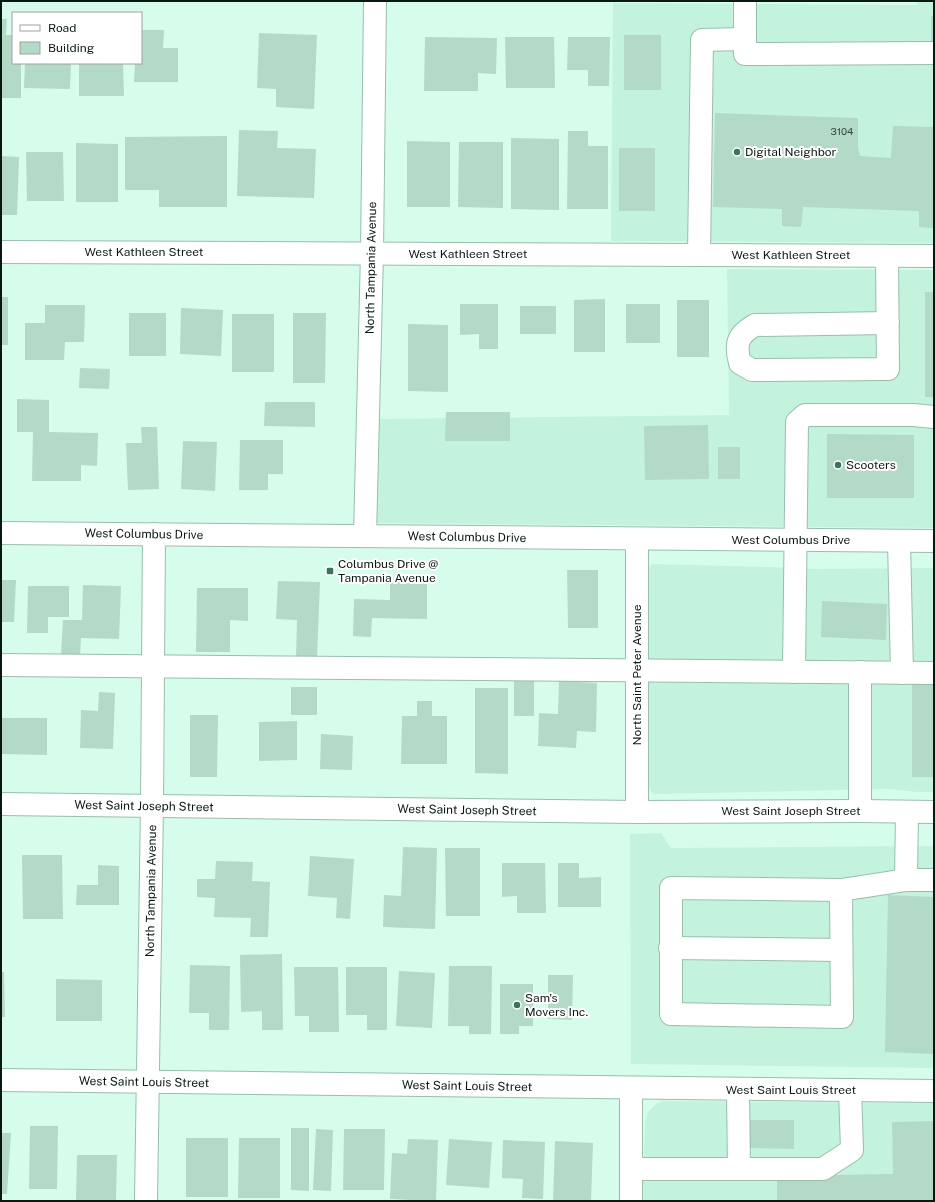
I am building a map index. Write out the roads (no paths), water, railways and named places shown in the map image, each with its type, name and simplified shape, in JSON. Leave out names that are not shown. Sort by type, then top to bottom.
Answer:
[{"type":"street","name":"North Tampania Avenue","points":[[365,536],[372,253],[375,1]]},
{"type":"street","points":[[745,1],[745,54],[934,53]]},
{"type":"street","points":[[698,255],[702,40],[744,39]]},
{"type":"street","name":"West Kathleen Street","points":[[1,252],[934,256]]},
{"type":"street","points":[[887,256],[888,323],[888,369],[752,370],[740,363],[737,351],[738,340],[744,331],[755,325],[888,323]]},
{"type":"street","points":[[794,672],[797,422],[805,415],[913,415],[934,417]]},
{"type":"street","name":"West Columbus Drive","points":[[1,533],[934,541]]},
{"type":"street","name":"North Tampania Avenue","points":[[146,1201],[152,806],[154,534]]},
{"type":"street","name":"North Saint Peter Avenue","points":[[637,538],[637,812]]},
{"type":"street","points":[[899,541],[902,673]]},
{"type":"street","points":[[1,665],[934,673]]},
{"type":"street","points":[[860,672],[860,811]]},
{"type":"street","name":"West Saint Joseph Street","points":[[1,804],[637,812],[934,812]]},
{"type":"street","points":[[906,812],[906,880]]},
{"type":"street","points":[[841,890],[842,1016],[671,1014],[670,888],[841,890],[906,880],[934,880]]},
{"type":"street","points":[[670,948],[841,950]]},
{"type":"street","name":"West Saint Louis Street","points":[[1,1080],[738,1090],[934,1091]]},
{"type":"street","points":[[631,1088],[631,1201]]},
{"type":"street","points":[[738,1090],[739,1169]]},
{"type":"street","points":[[631,1169],[823,1169],[852,1150],[850,1090]]},
{"type":"place","name":"Digital Neighbor","points":[[737,152]]},
{"type":"place","name":"Scooters","points":[[838,465]]},
{"type":"place","name":"Columbus Drive @ Tampania Avenue","points":[[330,571]]},
{"type":"place","name":"Sam's Movers Inc.","points":[[517,1005]]}]
